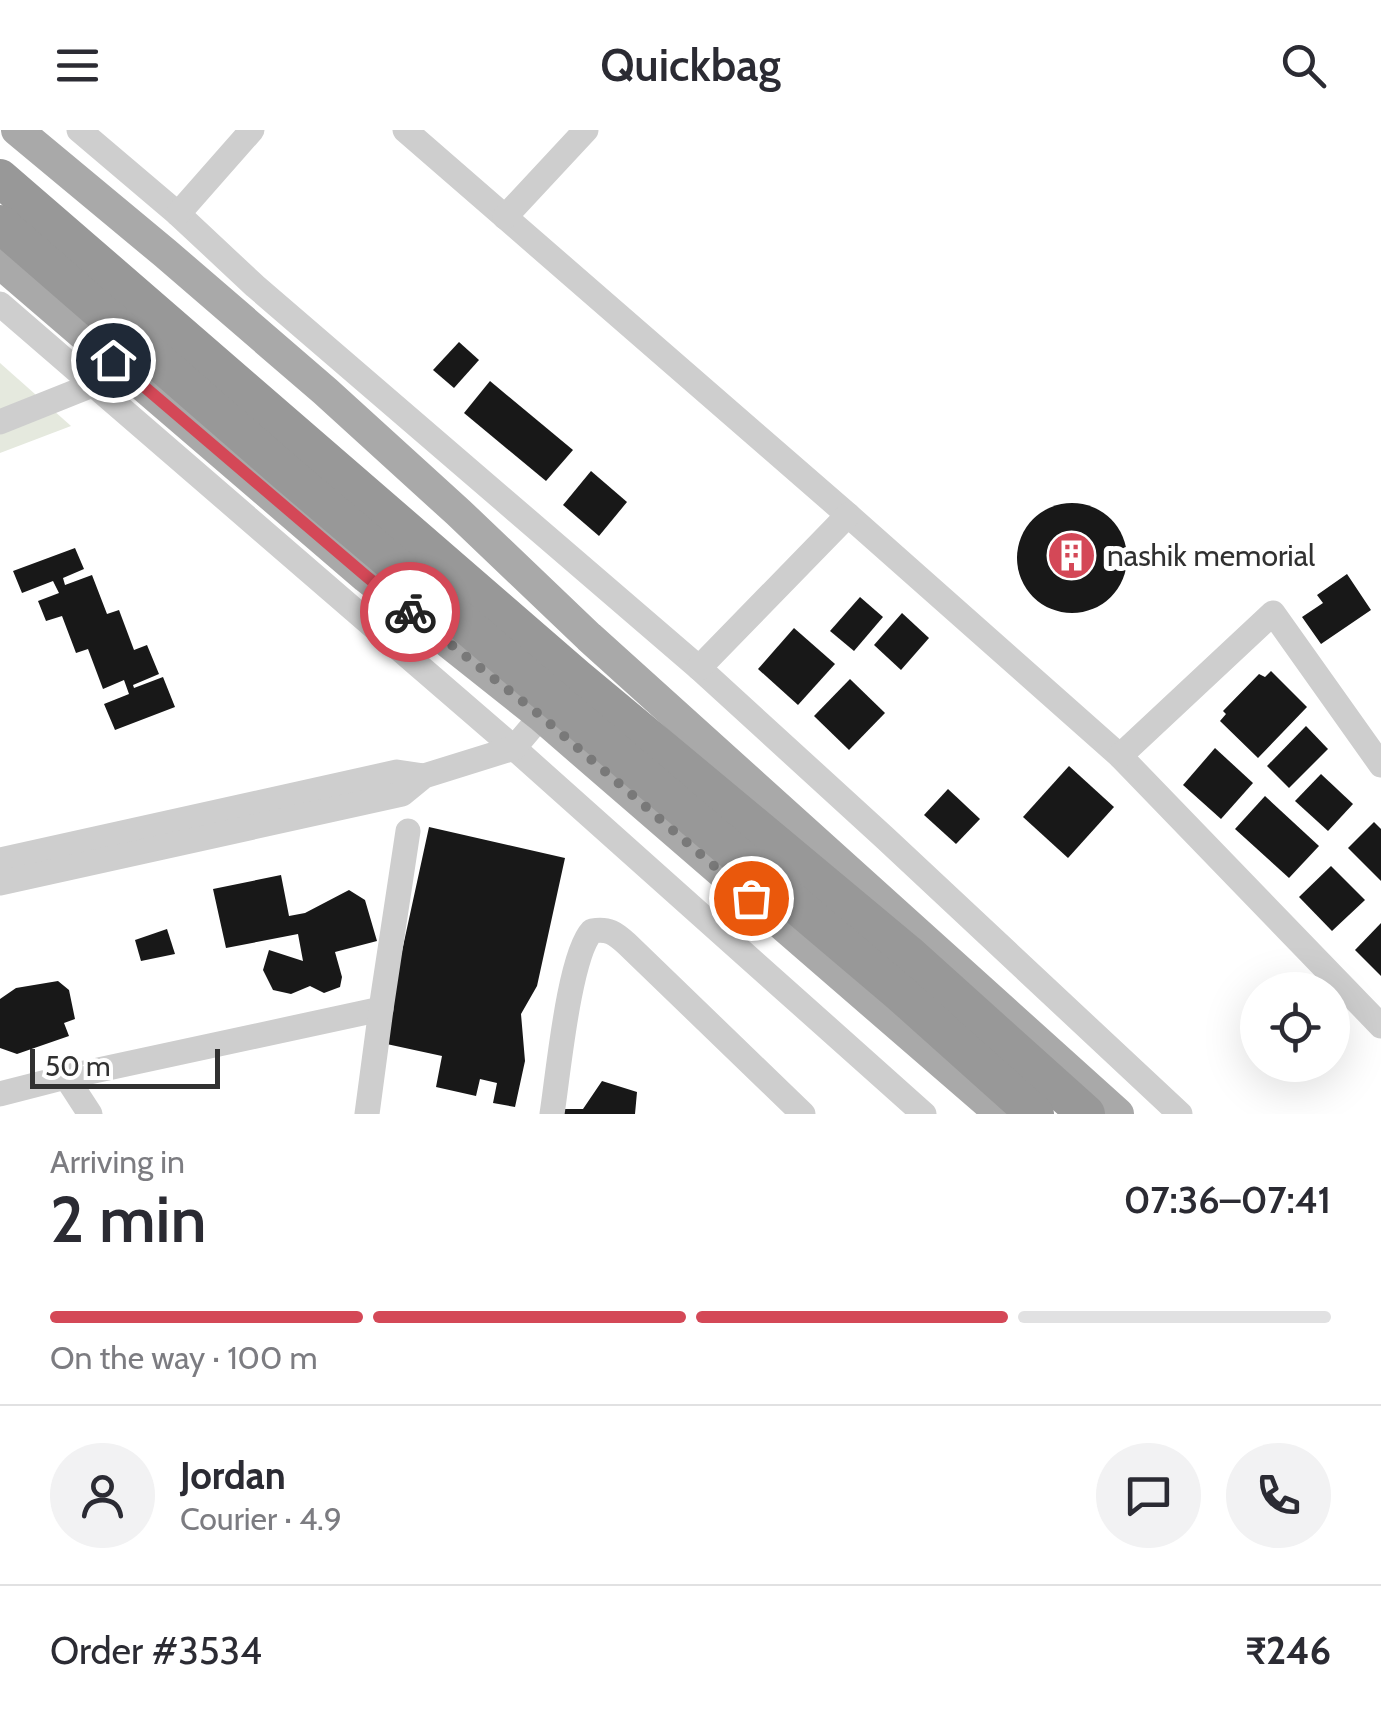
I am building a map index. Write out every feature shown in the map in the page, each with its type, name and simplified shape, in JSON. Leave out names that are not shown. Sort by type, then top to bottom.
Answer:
[{"type":"highway","points":[[0,178],[299,461],[1036,1114]]},
{"type":"highway","points":[[0,224],[576,677],[907,953],[1086,1114]]},
{"type":"main road","points":[[17,130],[326,391],[589,637],[1118,1114]]},
{"type":"main road","points":[[0,263],[366,576],[541,716],[1001,1114]]},
{"type":"street","points":[[79,130],[699,668],[1180,1114]]},
{"type":"street","points":[[178,214],[252,130]]},
{"type":"street","points":[[405,130],[1120,756],[1381,1026]]},
{"type":"street","points":[[505,217],[586,130]]},
{"type":"street","points":[[0,304],[514,748],[924,1114]]},
{"type":"street","points":[[0,422],[96,384]]},
{"type":"street","points":[[699,668],[848,515]]},
{"type":"street","points":[[1120,756],[1273,613],[1381,766]]},
{"type":"street","points":[[0,883],[402,794],[424,776],[514,748],[541,716]]},
{"type":"street","points":[[0,860],[397,772],[424,776]]},
{"type":"street","points":[[367,1114],[408,831]]},
{"type":"street","points":[[552,1114],[581,948],[592,931],[604,929],[627,944],[803,1114]]},
{"type":"street","points":[[0,1094],[380,1009]]},
{"type":"street","points":[[66,1077],[90,1114]]},
{"type":"shaded area","points":[[0,363],[71,426],[0,453]]},
{"type":"building","points":[[459,342],[479,360],[454,388],[433,370]]},
{"type":"building","points":[[490,381],[573,450],[546,481],[464,413]]},
{"type":"building","points":[[591,471],[627,502],[599,536],[563,505]]},
{"type":"building","name":"nashik memorial","points":[[1072,503],[1093,508],[1111,519],[1122,537],[1127,558],[1122,579],[1111,597],[1093,608],[1072,613],[1051,608],[1033,597],[1022,579],[1017,558],[1022,537],[1033,519],[1051,508]]},
{"type":"building","points":[[75,548],[84,569],[63,578],[65,585],[92,575],[107,614],[119,610],[134,650],[147,645],[159,674],[133,685],[134,688],[163,677],[175,707],[115,730],[104,704],[129,694],[124,680],[103,689],[88,649],[76,653],[62,616],[46,621],[38,601],[59,593],[53,581],[22,593],[13,571]]},
{"type":"building","points":[[1347,574],[1371,610],[1321,644],[1302,617],[1323,603],[1317,595]]},
{"type":"building","points":[[860,597],[883,617],[854,651],[830,631]]},
{"type":"building","points":[[902,613],[929,638],[901,670],[874,645]]},
{"type":"building","points":[[794,628],[835,664],[798,705],[758,669]]},
{"type":"building","points":[[1271,671],[1307,707],[1258,758],[1220,721],[1226,714],[1223,711],[1259,674],[1265,677]]},
{"type":"building","points":[[850,679],[885,713],[849,750],[814,716]]},
{"type":"building","points":[[1306,726],[1328,749],[1289,788],[1267,766]]},
{"type":"building","points":[[1215,748],[1253,783],[1221,819],[1183,785]]},
{"type":"building","points":[[1069,766],[1114,807],[1068,858],[1023,817]]},
{"type":"building","points":[[1321,774],[1353,804],[1328,831],[1295,801]]},
{"type":"building","points":[[948,789],[980,819],[956,844],[924,815]]},
{"type":"building","points":[[1265,796],[1319,846],[1289,878],[1235,829]]},
{"type":"building","points":[[1374,822],[1381,829],[1381,881],[1348,848]]},
{"type":"building","points":[[429,827],[565,858],[537,986],[521,1014],[525,1061],[515,1107],[493,1103],[497,1083],[480,1079],[476,1096],[436,1087],[442,1056],[382,1043]]},
{"type":"building","points":[[1331,866],[1365,900],[1332,931],[1299,897]]},
{"type":"building","points":[[281,875],[289,916],[305,913],[349,890],[365,900],[377,941],[335,952],[342,977],[340,987],[324,993],[310,986],[291,994],[273,990],[263,970],[269,950],[303,961],[298,934],[226,948],[213,889]]},
{"type":"building","points":[[1381,923],[1381,976],[1355,950]]},
{"type":"building","points":[[167,929],[175,954],[141,961],[135,940]]},
{"type":"building","points":[[58,981],[69,990],[75,1019],[64,1023],[69,1036],[17,1054],[0,1048],[0,999],[16,988]]},
{"type":"building","points":[[602,1081],[637,1092],[635,1114],[562,1114],[562,1109],[583,1109]]},
{"type":"way so far","points":[[410,612],[541,716],[751,898]]},
{"type":"place","name":"nashik memorial","points":[[1072,556]]},
{"type":"route","points":[[113,360],[410,612]]}]
